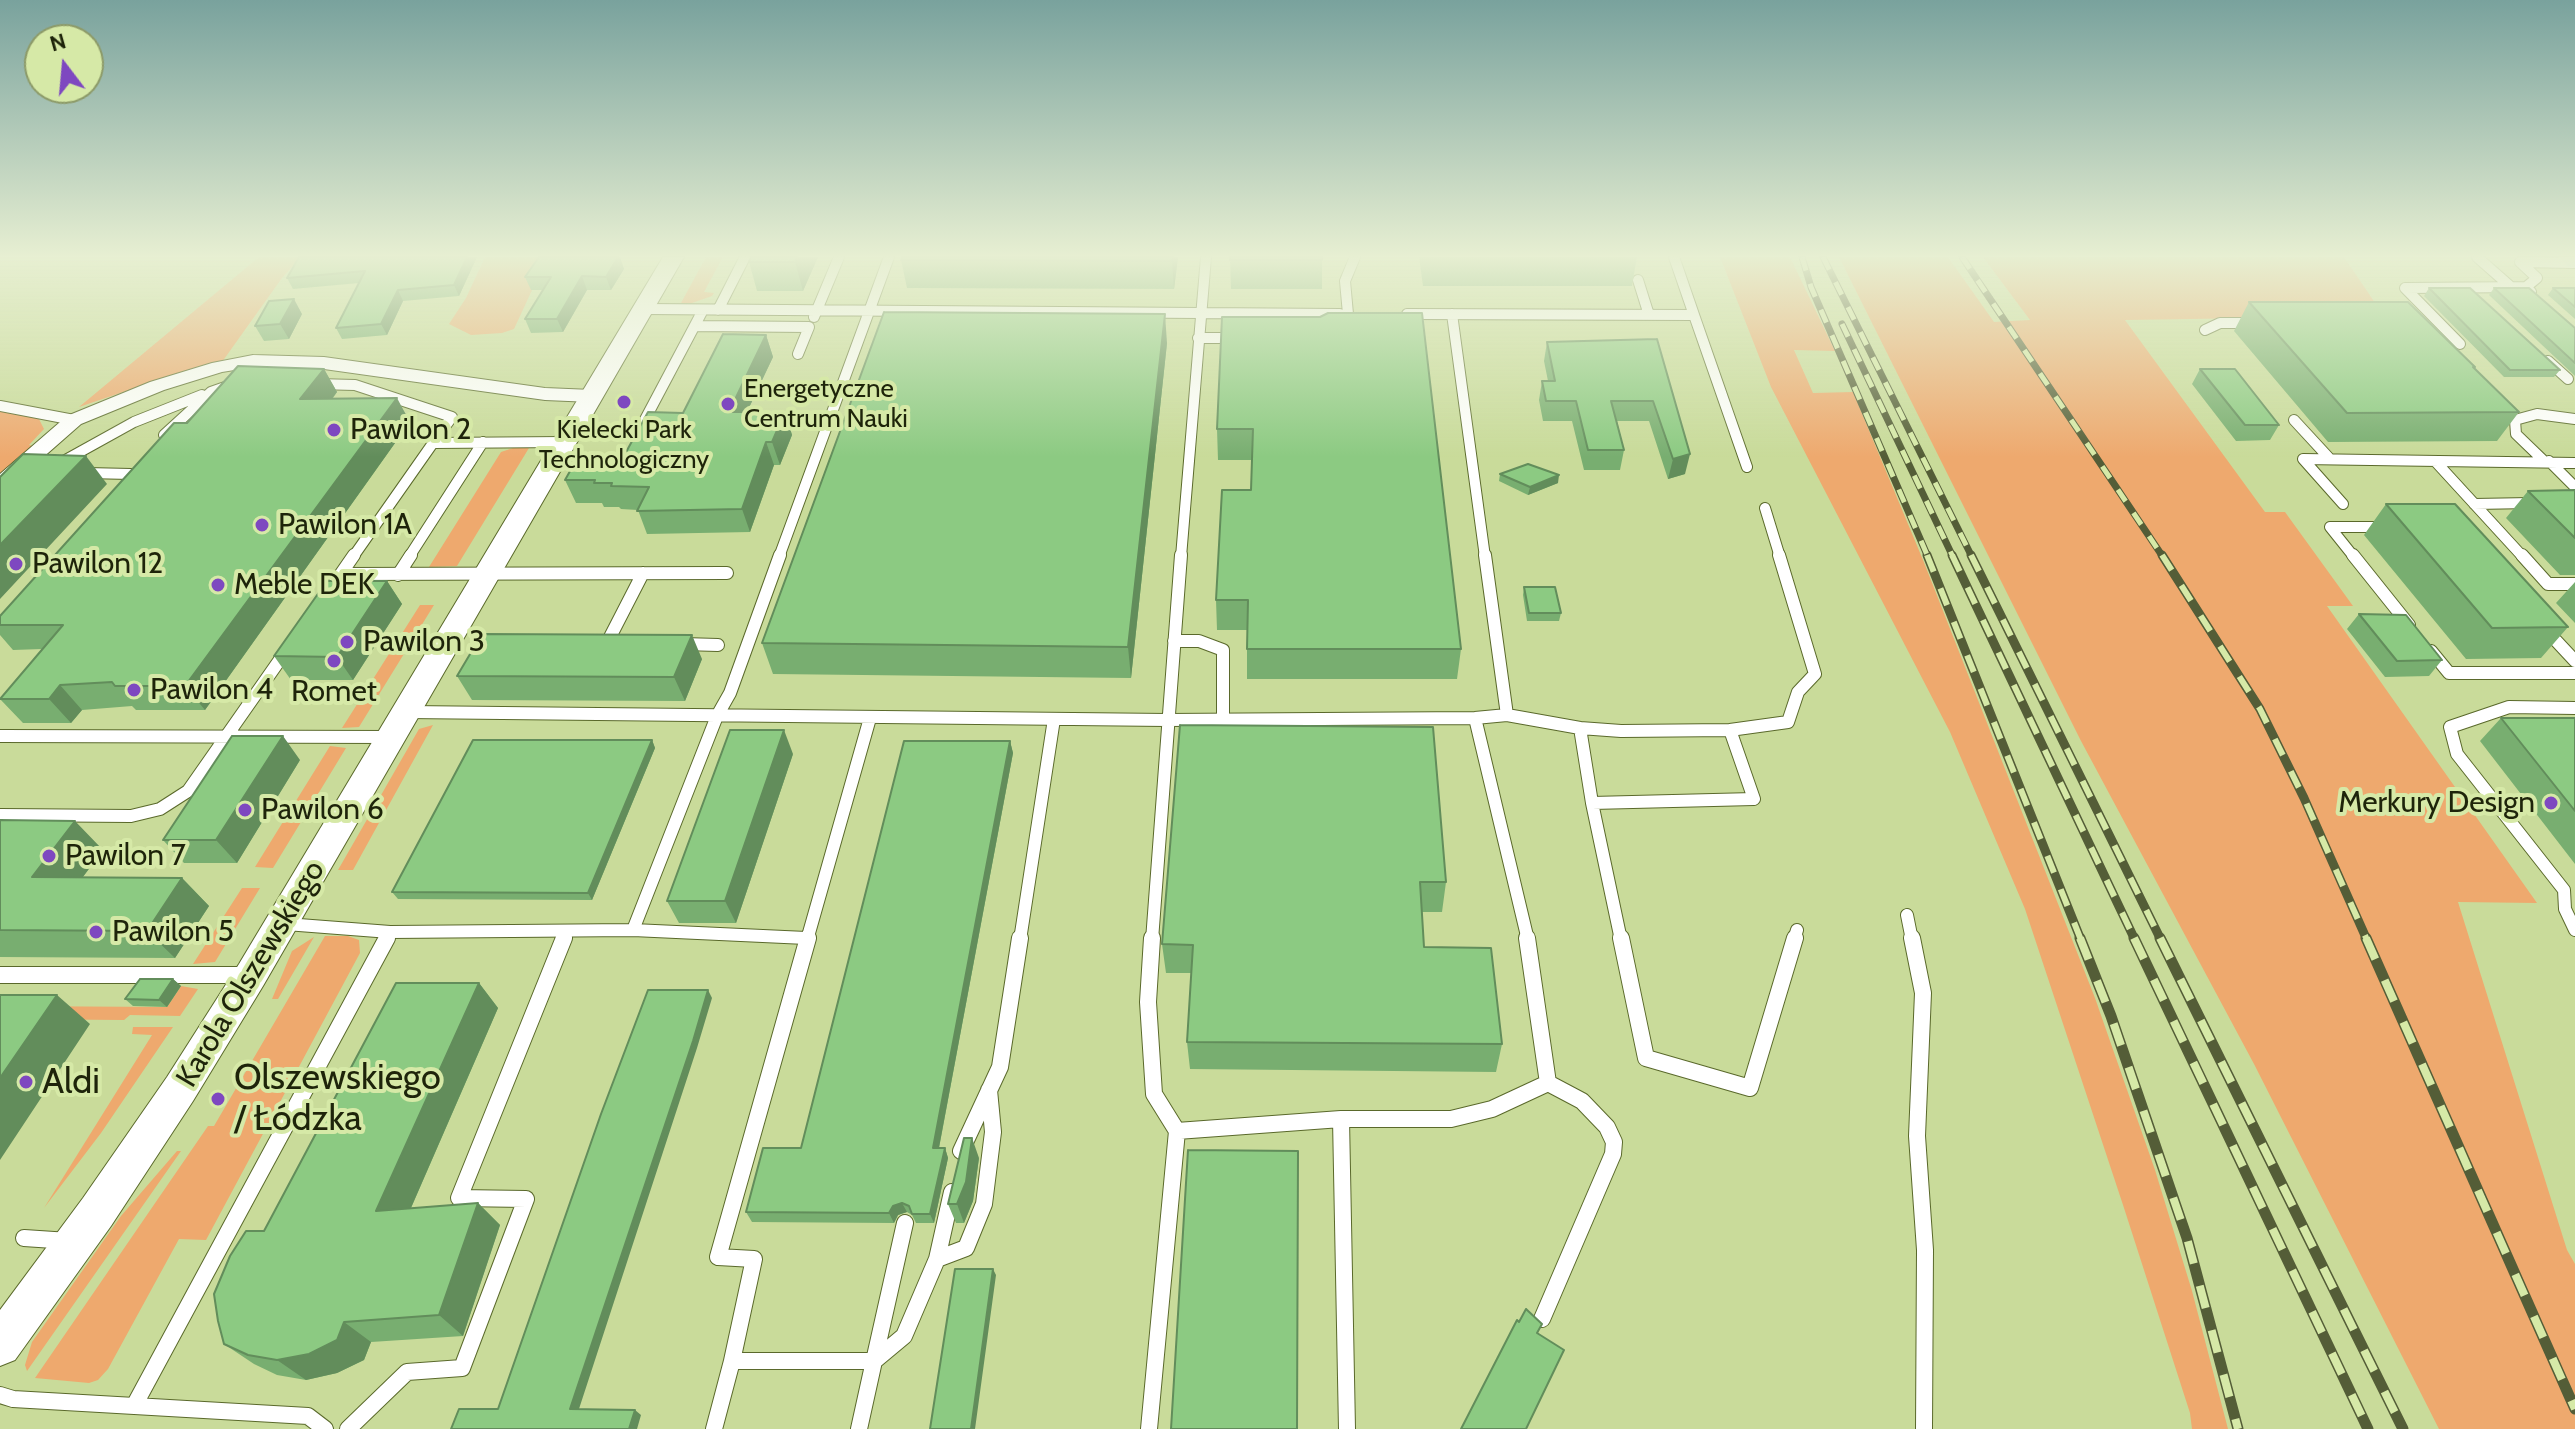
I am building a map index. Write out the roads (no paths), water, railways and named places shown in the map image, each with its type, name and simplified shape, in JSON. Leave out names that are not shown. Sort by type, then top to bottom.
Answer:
[{"type":"street","name":"Karola Olszewskiego","points":[[0,1345],[180,1089],[251,975],[635,324]]},
{"type":"street","points":[[0,485],[74,420],[157,386],[219,367],[253,361],[324,363],[545,394],[592,396]]},
{"type":"lane","points":[[798,354],[810,324]]},
{"type":"lane","points":[[633,930],[717,716],[730,693],[863,324]]},
{"type":"lane","points":[[1149,1429],[1177,1131],[1154,1094],[1148,1002],[1199,324]]},
{"type":"lane","points":[[1453,324],[1507,715]]},
{"type":"lane","points":[[1697,324],[1747,467]]},
{"type":"lane","points":[[2205,330],[2219,324]]},
{"type":"lane","points":[[2440,324],[2460,344]]},
{"type":"lane","points":[[633,443],[695,326],[809,327]]},
{"type":"lane","points":[[1198,338],[1244,338]]},
{"type":"lane","points":[[2535,349],[2568,379]]},
{"type":"lane","points":[[44,472],[134,422],[241,381]]},
{"type":"lane","points":[[298,383],[355,385],[452,417],[321,603]]},
{"type":"lane","points":[[161,439],[211,392]]},
{"type":"lane","points":[[0,406],[74,420]]},
{"type":"lane","points":[[2504,409],[2515,420],[2516,434],[2575,487]]},
{"type":"lane","points":[[2515,420],[2537,414],[2575,419]]},
{"type":"lane","points":[[2294,420],[2330,459]]},
{"type":"lane","points":[[398,575],[483,442]]},
{"type":"lane","points":[[433,443],[565,442]]},
{"type":"lane","points":[[2343,504],[2303,459],[2575,463]]},
{"type":"lane","points":[[2435,461],[2548,584],[2575,584]]},
{"type":"lane","points":[[122,485],[141,462]]},
{"type":"lane","points":[[58,473],[131,474]]},
{"type":"lane","points":[[2474,504],[2546,503]]},
{"type":"lane","points":[[0,736],[225,736],[400,725],[717,716],[1223,720],[1475,718],[1507,715],[1580,728],[1621,731],[1730,730],[1788,722],[1798,692],[1815,674],[1765,508]]},
{"type":"lane","points":[[2390,527],[2330,527],[2449,673],[2575,673]]},
{"type":"lane","points":[[2501,549],[2516,549]]},
{"type":"lane","points":[[607,643],[643,573]]},
{"type":"lane","points":[[341,574],[727,573]]},
{"type":"lane","points":[[2533,617],[2575,661]]},
{"type":"lane","points":[[0,815],[131,816],[160,809],[188,791],[295,639]]},
{"type":"lane","points":[[1174,641],[1199,641],[1223,650],[1223,720]]},
{"type":"lane","points":[[592,643],[623,643]]},
{"type":"lane","points":[[670,644],[718,645]]},
{"type":"lane","points":[[2575,708],[2509,707],[2450,727],[2457,754],[2564,890],[2565,909],[2575,930]]},
{"type":"lane","points":[[714,1429],[754,1259],[718,1257],[870,718]]},
{"type":"lane","points":[[1475,718],[1528,941],[1548,1083]]},
{"type":"lane","points":[[732,1361],[874,1361],[904,1336],[937,1259],[961,1152],[1000,1067],[1054,719]]},
{"type":"lane","points":[[1580,728],[1592,803],[1646,1058],[1750,1088],[1797,930]]},
{"type":"lane","points":[[1592,803],[1754,799],[1730,730]]},
{"type":"lane","points":[[1907,915],[1923,993],[1917,1136],[1925,1250],[1924,1429]]},
{"type":"lane","points":[[283,923],[390,932],[633,930],[806,938]]},
{"type":"lane","points":[[134,1406],[390,932]]},
{"type":"lane","points":[[348,1429],[407,1372],[462,1368],[526,1199],[459,1198],[566,932]]},
{"type":"lane","points":[[0,975],[251,975]]},
{"type":"lane","points":[[1177,1131],[1341,1119],[1451,1119],[1492,1109],[1548,1083]]},
{"type":"lane","points":[[1542,1319],[1613,1154],[1614,1142],[1607,1127],[1582,1101],[1548,1083]]},
{"type":"lane","points":[[937,1259],[966,1248],[984,1204],[993,1132],[988,1089]]},
{"type":"lane","points":[[1341,1119],[1347,1429]]},
{"type":"lane","points":[[859,1429],[905,1223]]},
{"type":"lane","points":[[24,1238],[76,1241]]},
{"type":"lane","points":[[0,1395],[13,1399],[308,1416],[325,1429]]},
{"type":"railway","points":[[1827,324],[1928,557]]},
{"type":"railway","points":[[1842,324],[1953,557]]},
{"type":"railway","points":[[1856,324],[1972,557]]},
{"type":"railway","points":[[2007,324],[2163,557]]},
{"type":"railway","points":[[1927,555],[2081,940]]},
{"type":"railway","points":[[1952,555],[2135,940]]},
{"type":"railway","points":[[1971,555],[2161,940]]},
{"type":"railway","points":[[2162,555],[2260,709],[2304,798],[2367,940]]},
{"type":"railway","points":[[2080,938],[2111,1016],[2187,1238],[2238,1429]]},
{"type":"railway","points":[[2134,938],[2368,1429]]},
{"type":"railway","points":[[2160,938],[2403,1429]]},
{"type":"railway","points":[[2366,938],[2575,1409]]},
{"type":"place","name":"Kielecki Park Technologiczny","points":[[624,402]]},
{"type":"place","name":"Energetyczne Centrum Nauki","points":[[728,404]]},
{"type":"place","name":"Pawilon 2","points":[[334,430]]},
{"type":"place","name":"Pawilon 1A","points":[[262,525]]},
{"type":"place","name":"Pawilon 12","points":[[16,564]]},
{"type":"place","name":"Meble DEK","points":[[218,585]]},
{"type":"place","name":"Pawilon 3","points":[[347,642]]},
{"type":"place","name":"Romet","points":[[334,661]]},
{"type":"place","name":"Pawilon 4","points":[[134,690]]},
{"type":"place","name":"Merkury Design","points":[[2551,803]]},
{"type":"place","name":"Pawilon 6","points":[[245,810]]},
{"type":"place","name":"Pawilon 7","points":[[49,856]]},
{"type":"place","name":"Pawilon 5","points":[[96,932]]},
{"type":"place","name":"Aldi","points":[[26,1082]]},
{"type":"place","name":"Olszewskiego / Łódzka","points":[[218,1099]]}]
